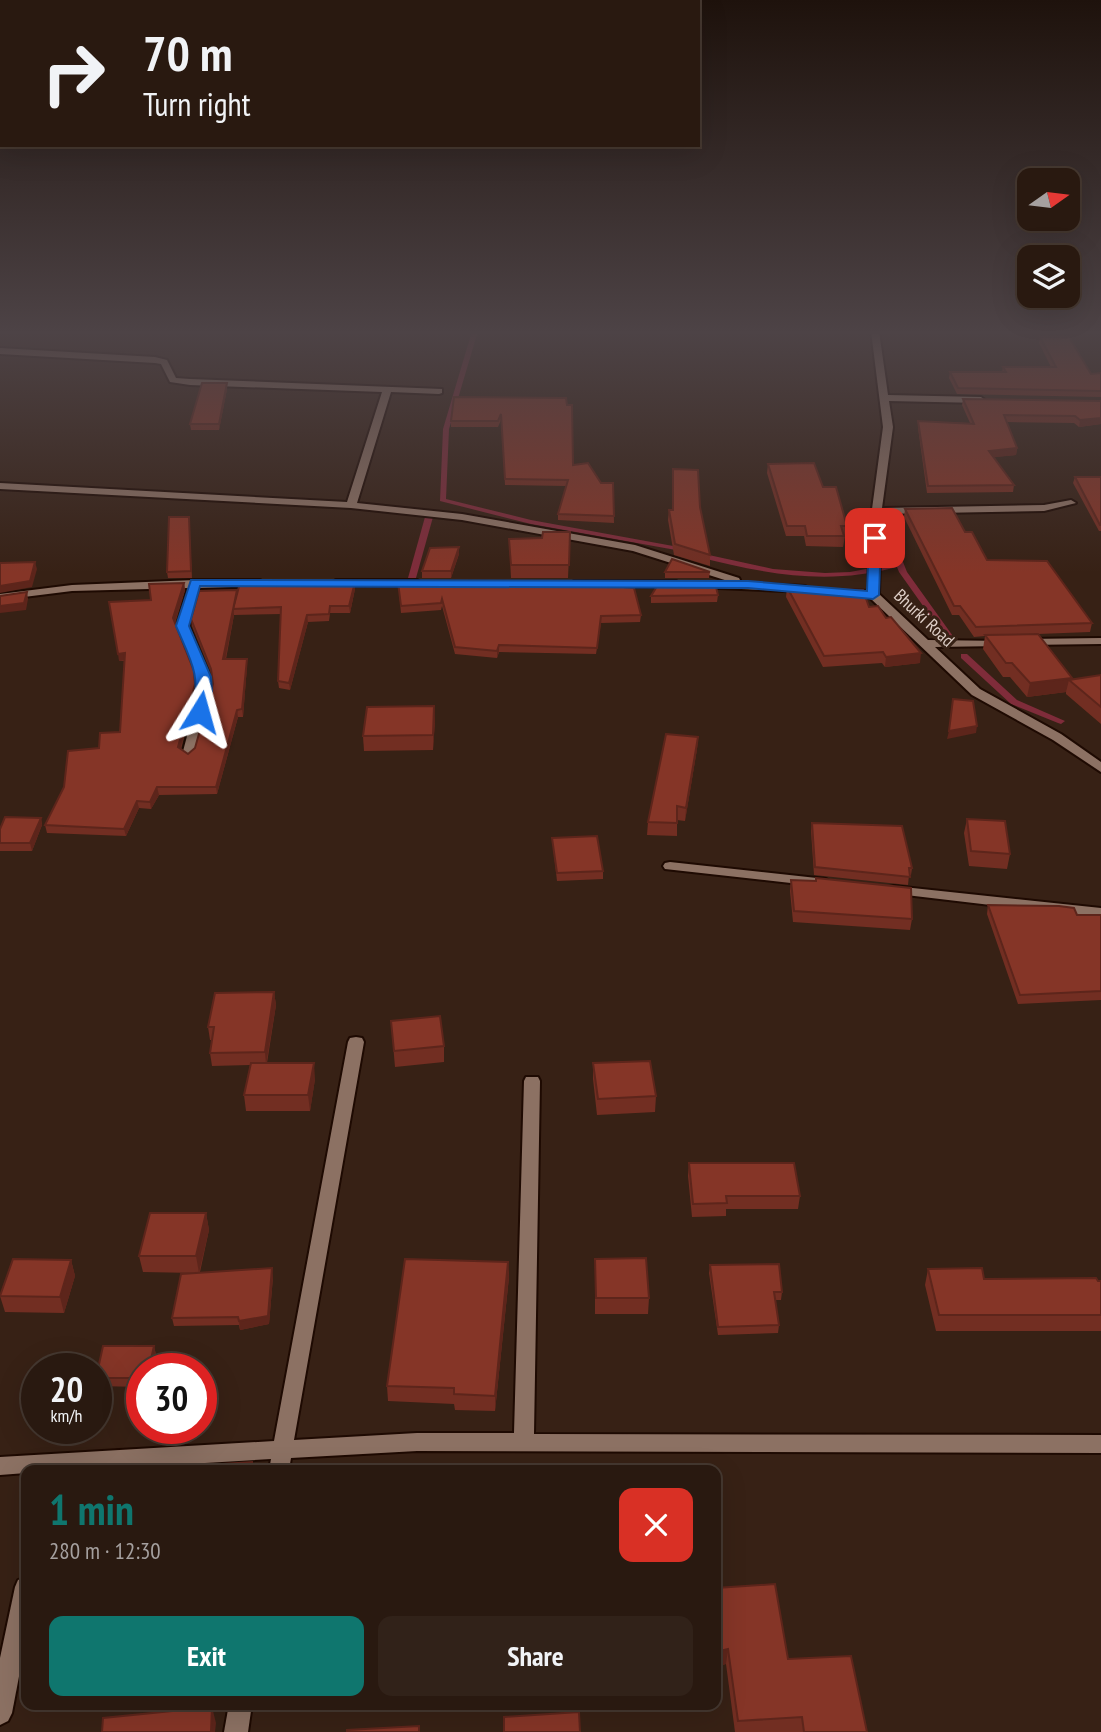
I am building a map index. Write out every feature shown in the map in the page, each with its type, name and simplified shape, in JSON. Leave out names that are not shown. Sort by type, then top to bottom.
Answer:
[{"type":"street","points":[[351,505],[380,412]]},
{"type":"street","name":"Bhurki Road","points":[[886,412],[888,426],[877,511],[873,589],[976,692],[1057,737],[1101,768]]},
{"type":"street","points":[[0,486],[351,505],[461,517],[635,548],[748,584]]},
{"type":"street","points":[[877,511],[1044,508],[1071,503]]},
{"type":"street","points":[[188,755],[205,691],[204,677],[183,626],[195,583]]},
{"type":"street","points":[[0,597],[72,588],[278,583]]},
{"type":"street","points":[[320,583],[430,583]]},
{"type":"street","points":[[555,584],[748,584],[818,590]]},
{"type":"street","points":[[831,592],[873,589]]},
{"type":"street","points":[[926,644],[1101,641]]},
{"type":"street","points":[[670,866],[837,884]]},
{"type":"street","points":[[879,889],[1101,913]]},
{"type":"street","points":[[280,1460],[356,1042]]},
{"type":"street","points":[[524,1442],[532,1081]]},
{"type":"street","points":[[115,1465],[280,1460],[417,1442],[1101,1444]]},
{"type":"street","points":[[0,1466],[21,1466]]},
{"type":"street","points":[[0,1713],[21,1611]]},
{"type":"street","points":[[236,1732],[240,1710]]},
{"type":"building","points":[[194,412],[221,412],[219,424],[190,424]]},
{"type":"building","points":[[452,412],[572,412],[573,465],[588,463],[601,483],[613,483],[614,516],[558,514],[568,480],[505,479],[501,414],[498,421],[451,421]]},
{"type":"building","points":[[969,412],[1101,412],[1101,418],[1080,420],[1075,416],[1004,415],[1017,448],[989,451],[1014,485],[928,486],[918,421],[974,424]]},
{"type":"building","points":[[814,463],[823,487],[836,487],[847,526],[841,526],[844,536],[807,536],[805,526],[787,526],[768,464]]},
{"type":"building","points":[[673,469],[698,470],[700,507],[710,555],[675,544],[669,510],[673,510]]},
{"type":"building","points":[[1075,477],[1101,477],[1101,525],[1100,525]]},
{"type":"building","points":[[952,508],[965,532],[972,532],[987,560],[1047,561],[1092,623],[976,627],[960,606],[954,606],[905,509]]},
{"type":"building","points":[[169,517],[189,517],[191,571],[167,572]]},
{"type":"building","points":[[543,532],[570,532],[569,565],[511,565],[509,539],[542,538]]},
{"type":"building","points":[[459,547],[451,571],[422,571],[430,548]]},
{"type":"building","points":[[672,559],[710,572],[665,572]]},
{"type":"building","points":[[35,562],[30,581],[0,586],[0,563]]},
{"type":"building","points":[[355,582],[349,606],[330,606],[329,614],[307,615],[289,683],[278,681],[281,607],[233,609],[240,583]]},
{"type":"building","points":[[398,582],[580,583],[634,588],[641,615],[601,616],[597,648],[499,645],[497,651],[455,647],[442,599],[441,603],[401,606]]},
{"type":"building","points":[[184,583],[173,618],[194,671],[195,684],[178,747],[188,754],[195,748],[213,684],[211,669],[191,619],[199,591],[237,590],[223,659],[247,659],[242,709],[237,710],[216,787],[157,787],[150,802],[137,801],[124,829],[45,825],[64,787],[68,751],[99,748],[100,733],[120,732],[125,653],[118,654],[109,602],[151,600],[149,584]]},
{"type":"building","points":[[659,583],[715,583],[718,595],[651,596]]},
{"type":"building","points":[[787,587],[863,590],[869,607],[878,606],[886,618],[891,617],[921,653],[886,657],[883,652],[824,656]]},
{"type":"building","points":[[27,592],[24,603],[0,606],[0,596]]},
{"type":"building","points":[[1038,634],[1072,678],[1030,683],[1012,663],[1006,663],[985,635]]},
{"type":"building","points":[[1101,675],[1101,707],[1069,680]]},
{"type":"building","points":[[953,699],[973,701],[977,726],[949,731]]},
{"type":"building","points":[[434,706],[433,735],[363,736],[367,707]]},
{"type":"building","points":[[666,734],[698,737],[686,808],[677,806],[677,823],[648,822]]},
{"type":"building","points":[[5,817],[41,818],[30,843],[0,843],[0,829]]},
{"type":"building","points":[[967,819],[1005,821],[1010,854],[971,851]]},
{"type":"building","points":[[812,823],[902,826],[912,868],[909,868],[910,877],[815,867]]},
{"type":"building","points":[[597,836],[603,871],[557,873],[552,838]]},
{"type":"building","points":[[816,878],[911,888],[912,919],[794,911],[791,880],[816,881]]},
{"type":"building","points":[[988,905],[1059,906],[1074,908],[1077,915],[1101,915],[1101,991],[1020,995]]},
{"type":"building","points":[[274,992],[265,1052],[210,1053],[214,1027],[208,1027],[215,993]]},
{"type":"building","points":[[440,1016],[444,1046],[394,1051],[391,1021]]},
{"type":"building","points":[[650,1061],[656,1096],[598,1099],[593,1063]]},
{"type":"building","points":[[251,1063],[314,1063],[308,1095],[244,1095]]},
{"type":"building","points":[[689,1163],[794,1163],[800,1196],[726,1196],[727,1203],[693,1204]]},
{"type":"building","points":[[150,1213],[206,1213],[196,1256],[139,1256]]},
{"type":"building","points":[[646,1258],[649,1298],[596,1298],[595,1259]]},
{"type":"building","points":[[13,1259],[71,1260],[60,1297],[0,1296]]},
{"type":"building","points":[[405,1259],[508,1262],[495,1396],[454,1394],[454,1388],[387,1386]]},
{"type":"building","points":[[779,1264],[782,1292],[774,1292],[779,1325],[718,1327],[710,1265]]},
{"type":"building","points":[[272,1268],[268,1316],[239,1321],[238,1317],[172,1318],[181,1274]]},
{"type":"building","points":[[982,1268],[984,1279],[1096,1278],[1101,1281],[1101,1315],[939,1315],[928,1269]]},
{"type":"building","points":[[103,1346],[154,1346],[152,1353],[126,1353],[126,1378],[112,1378],[112,1353],[101,1353]]},
{"type":"building","points":[[252,1462],[252,1465],[208,1465]]},
{"type":"building","points":[[775,1584],[788,1659],[851,1656],[867,1732],[804,1732],[802,1717],[738,1721],[728,1649],[721,1651],[721,1588]]},
{"type":"building","points":[[182,1710],[212,1710],[211,1732],[102,1732],[103,1718]]},
{"type":"building","points":[[579,1712],[580,1732],[504,1732],[504,1717]]},
{"type":"building","points":[[419,1726],[419,1732],[347,1732],[347,1730]]},
{"type":"waterway","points":[[451,412],[446,429],[442,500],[531,522],[684,550]]},
{"type":"waterway","points":[[412,578],[429,517]]},
{"type":"waterway","points":[[698,554],[773,571],[799,574],[850,574],[876,571],[900,564],[951,639]]},
{"type":"waterway","points":[[964,656],[1014,702],[1061,721]]},
{"type":"route","points":[[200,712],[205,691],[204,677],[183,626],[195,583],[748,584],[873,595],[875,538]]}]
